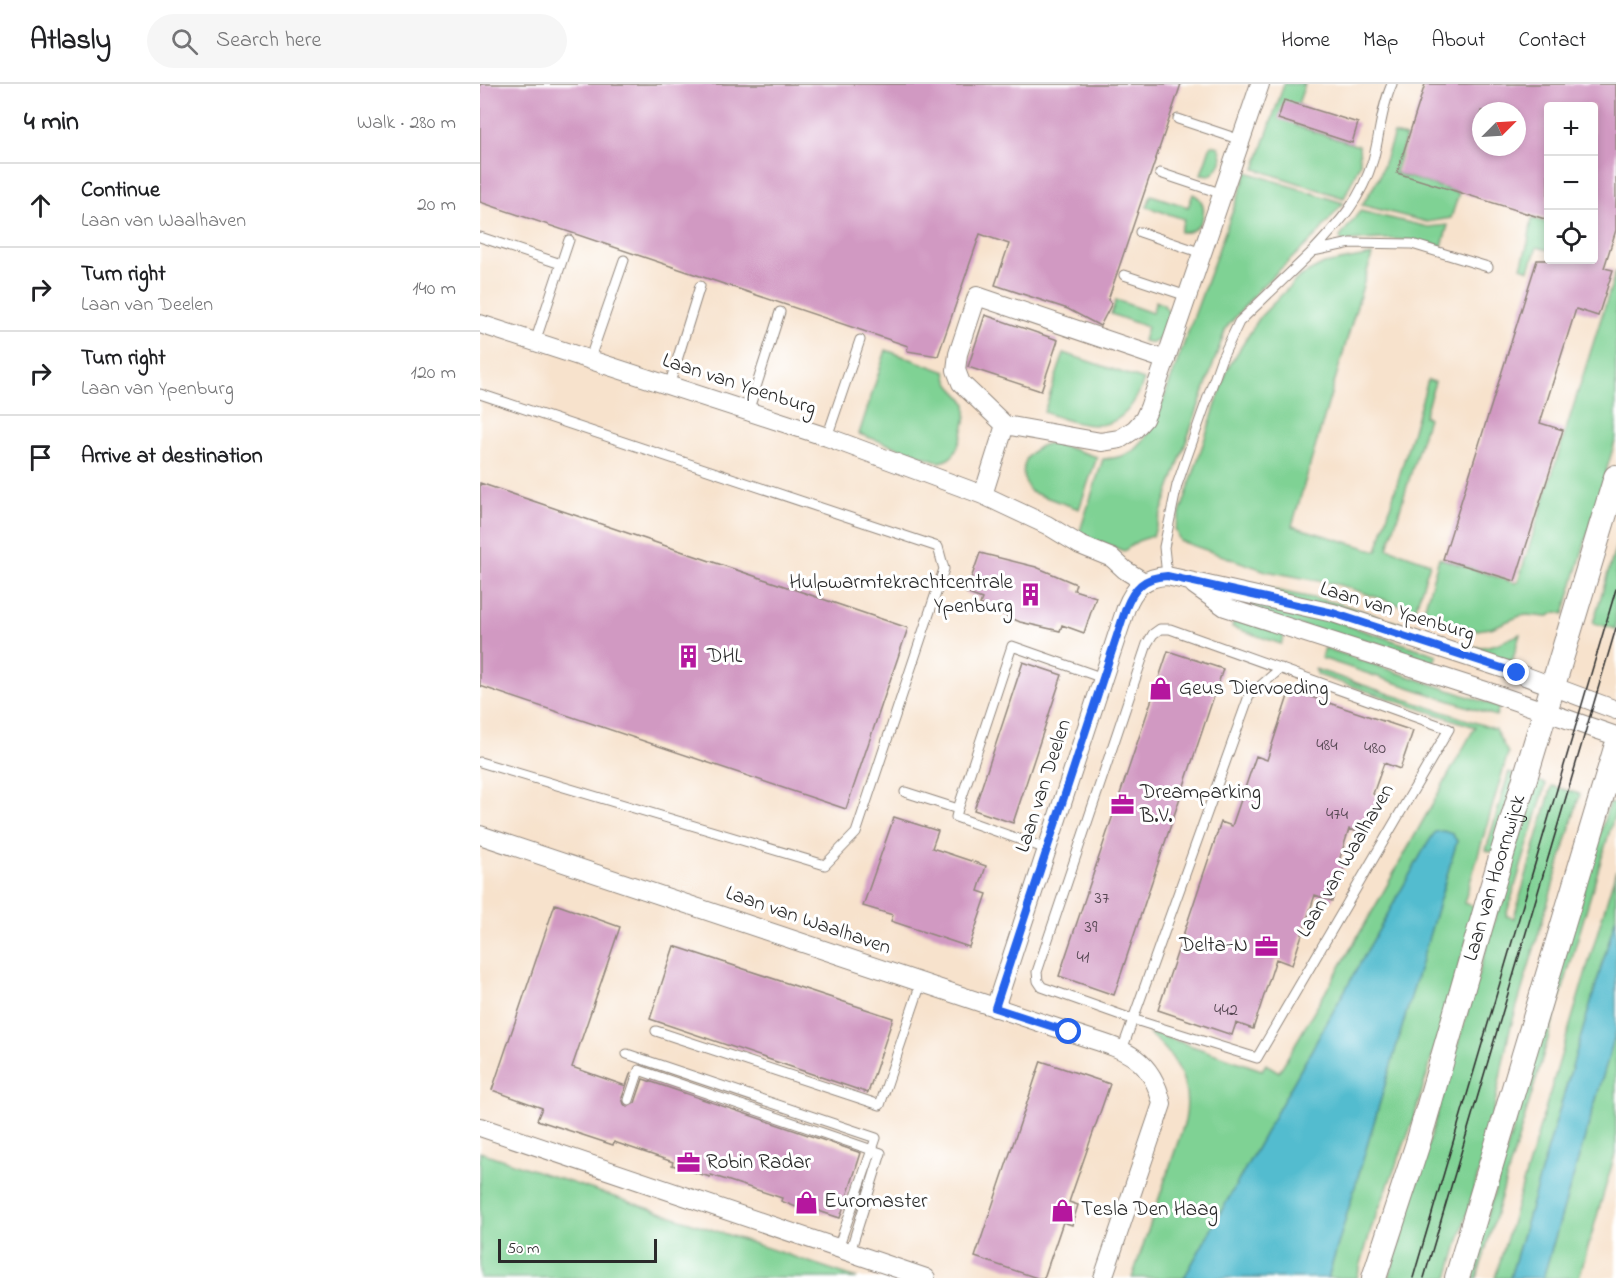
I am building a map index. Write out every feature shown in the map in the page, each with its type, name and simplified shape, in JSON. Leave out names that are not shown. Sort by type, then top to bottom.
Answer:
[{"type":"main road","name":"Laan van Hoornwijck","points":[[1374,1278],[1418,1143],[1544,711],[1616,477]]},
{"type":"main road","points":[[1457,1278],[1616,748]]},
{"type":"street","points":[[1166,360],[977,296],[958,354],[956,370],[961,383],[1005,425],[1101,442],[1120,439],[1135,429],[1144,419],[1166,360],[1260,84]]},
{"type":"street","name":"Laan van Ypenburg","points":[[480,324],[827,437],[983,495],[1047,525],[1080,545],[1112,558],[1144,582]]},
{"type":"street","points":[[983,495],[1005,425]]},
{"type":"street","points":[[1144,582],[1156,576],[1167,576]]},
{"type":"street","name":"Laan van Ypenburg","points":[[1167,576],[1190,583],[1333,613],[1517,673],[1616,710]]},
{"type":"street","name":"Laan van Deelen","points":[[995,1008],[1132,593],[1144,582]]},
{"type":"street","name":"Laan van Ypenburg","points":[[1190,583],[1225,608],[1616,736]]},
{"type":"street","name":"Laan van Waalhaven","points":[[480,834],[1122,1050],[1145,1067],[1154,1078],[1162,1104],[1103,1278]]},
{"type":"street","points":[[480,1127],[926,1278]]},
{"type":"lane","points":[[1167,576],[1164,547],[1178,485],[1221,360],[1239,322],[1313,251],[1345,217],[1358,196],[1372,161],[1389,86]]},
{"type":"lane","points":[[1178,119],[1241,140]]},
{"type":"lane","points":[[1160,173],[1223,194]]},
{"type":"lane","points":[[1140,232],[1202,253]]},
{"type":"lane","points":[[480,237],[561,264]]},
{"type":"lane","points":[[535,342],[569,240]]},
{"type":"lane","points":[[1313,251],[1351,243],[1412,244],[1488,267]]},
{"type":"lane","points":[[589,361],[624,260]]},
{"type":"lane","points":[[1124,275],[1187,296]]},
{"type":"lane","points":[[669,386],[700,285]]},
{"type":"lane","points":[[748,412],[780,312]]},
{"type":"lane","points":[[827,437],[860,340]]},
{"type":"lane","points":[[480,394],[938,547],[944,569],[856,834],[825,865],[480,762]]},
{"type":"lane","name":"Laan van Waalhaven","points":[[1160,628],[1170,629],[1449,729],[1257,1058],[1132,1019],[1042,987],[1038,981],[1037,972],[1147,644],[1153,634],[1160,628]]},
{"type":"lane","points":[[1047,849],[956,817],[958,809],[1012,646],[1103,678]]},
{"type":"lane","points":[[1122,1050],[1249,696],[1281,668]]},
{"type":"lane","points":[[905,792],[958,809]]},
{"type":"lane","points":[[656,1031],[880,1105],[921,983]]},
{"type":"lane","points":[[627,1054],[876,1138],[844,1250]]},
{"type":"lane","points":[[629,1100],[639,1070],[881,1153],[844,1250]]},
{"type":"green space","points":[[1284,84],[1305,84],[1298,104],[1302,106],[1296,126],[1359,146],[1360,163],[1344,198],[1255,169]]},
{"type":"green space","points":[[1394,134],[1406,137],[1395,173],[1459,193],[1451,218],[1427,222],[1362,205],[1379,178]]},
{"type":"green space","points":[[1211,145],[1219,147],[1222,155],[1221,162],[1211,175],[1201,174]]},
{"type":"green space","points":[[1247,172],[1343,203],[1316,236],[1262,286],[1226,328],[1153,536],[1138,541],[1124,551],[1079,534],[1103,459],[1124,456],[1138,447],[1157,417]]},
{"type":"green space","points":[[1193,194],[1199,198],[1203,211],[1199,224],[1188,232],[1180,232],[1184,219],[1147,207],[1151,195],[1188,207]]},
{"type":"green space","points":[[1360,211],[1428,227],[1448,225],[1442,246],[1392,239],[1342,242],[1340,237]]},
{"type":"green space","points":[[1532,218],[1544,222],[1544,249],[1537,247],[1529,270],[1521,267]]},
{"type":"green space","points":[[1372,255],[1292,526],[1377,551],[1428,380],[1435,382],[1424,416],[1428,418],[1388,548],[1430,563],[1415,610],[1340,585],[1266,571],[1180,541],[1175,529],[1228,368],[1260,317],[1299,277],[1324,264]]},
{"type":"green space","points":[[1616,271],[1616,438],[1564,614],[1557,612],[1546,617],[1520,616],[1491,628],[1477,630],[1423,613],[1439,558],[1515,583],[1518,582]]},
{"type":"green space","points":[[1116,300],[1152,313],[1156,301],[1164,305],[1169,313],[1163,337],[1153,343],[1143,341],[1147,327],[1111,314]]},
{"type":"green space","points":[[886,350],[946,372],[951,386],[965,402],[966,412],[962,435],[955,452],[949,458],[940,462],[859,434]]},
{"type":"green space","points":[[1064,353],[1144,380],[1127,411],[1116,420],[1092,425],[1077,423],[1044,412]]},
{"type":"green space","points":[[1053,443],[1097,457],[1079,509],[1031,492],[1026,484],[1024,468],[1026,460],[1036,449]]},
{"type":"green space","points":[[1616,546],[1616,629],[1593,623]]},
{"type":"green space","points":[[1247,582],[1337,603],[1471,647],[1490,646],[1520,634],[1512,662],[1245,588]]},
{"type":"green space","points":[[1241,598],[1310,613],[1437,655],[1434,662],[1378,643],[1288,623],[1239,604]]},
{"type":"green space","points":[[1235,615],[1285,633],[1281,644],[1232,627]]},
{"type":"green space","points":[[1325,648],[1499,707],[1496,716],[1321,658]]},
{"type":"green space","points":[[1315,669],[1495,729],[1508,753],[1464,903],[1477,907],[1412,1124],[1371,1229],[1357,1278],[1328,1278],[1457,841],[1452,834],[1423,851],[1184,1278],[1132,1278],[1185,1121],[1187,1108],[1184,1083],[1175,1062],[1149,1034],[1154,1033],[1262,1070],[1266,1064],[1279,1072],[1380,898],[1475,727],[1318,675]]},
{"type":"green space","points":[[1509,772],[1516,775],[1493,852],[1486,850]]},
{"type":"green space","points":[[1538,781],[1546,784],[1506,916],[1514,918],[1552,786],[1580,794],[1509,1033],[1486,1148],[1448,1278],[1389,1278],[1530,799]]},
{"type":"green space","points":[[1609,803],[1616,805],[1616,810],[1477,1278],[1469,1278]]},
{"type":"green space","points":[[1616,870],[1616,917],[1510,1278],[1495,1278]]},
{"type":"green space","points":[[1616,1032],[1616,1151],[1579,1278],[1543,1278]]},
{"type":"green space","points":[[480,1152],[857,1278],[480,1278]]},
{"type":"water","points":[[1443,831],[1452,834],[1457,841],[1328,1278],[1184,1278],[1423,851],[1435,832]]},
{"type":"water","points":[[1616,917],[1616,1032],[1543,1278],[1510,1278]]},
{"type":"building","points":[[480,84],[1181,84],[1108,300],[1112,303],[1100,326],[1068,309],[995,285],[1009,244],[980,234],[938,356],[907,351],[908,346],[480,202]]},
{"type":"building","points":[[1425,84],[1616,84],[1616,230],[1604,268],[1613,270],[1598,316],[1576,309],[1540,423],[1563,430],[1515,581],[1443,559],[1537,260],[1544,260],[1544,264],[1598,264],[1598,102],[1544,102],[1544,219],[1397,173]]},
{"type":"building","points":[[1284,100],[1358,123],[1352,143],[1278,119]]},
{"type":"building","points":[[985,315],[1058,340],[1041,391],[968,367]]},
{"type":"building","name":"DHL","points":[[480,483],[908,628],[846,809],[480,686]]},
{"type":"building","name":"Hulpwarmtekrachtcentrale Ypenburg","points":[[980,553],[1036,567],[1076,584],[1074,590],[1096,597],[1084,633],[1062,625],[1060,631],[1020,622],[980,604],[982,599],[966,593]]},
{"type":"building","points":[[1168,651],[1223,669],[1114,995],[1059,976]]},
{"type":"building","points":[[1023,662],[1062,675],[1013,823],[974,810]]},
{"type":"building","points":[[1290,690],[1413,731],[1400,769],[1384,763],[1373,794],[1379,797],[1366,835],[1349,829],[1339,861],[1345,863],[1332,901],[1315,895],[1292,965],[1276,959],[1253,1029],[1236,1023],[1232,1035],[1158,1010],[1221,822],[1232,826],[1256,756],[1267,760]]},
{"type":"building","points":[[894,817],[938,831],[932,848],[986,866],[978,891],[987,894],[969,947],[891,921],[893,915],[863,906]]},
{"type":"building","points":[[555,904],[620,927],[572,1067],[626,1086],[631,1072],[622,1098],[627,1107],[635,1103],[643,1079],[861,1153],[840,1218],[797,1204],[796,1207],[781,1201],[782,1198],[672,1165],[673,1162],[614,1142],[613,1145],[537,1120],[542,1108],[492,1090]]},
{"type":"building","points":[[674,946],[893,1018],[868,1093],[650,1019]]},
{"type":"building","points":[[1041,1061],[1110,1084],[1069,1202],[1078,1205],[1072,1225],[1063,1222],[1044,1278],[1037,1278],[975,1257]]},
{"type":"tram line","points":[[1413,1278],[1616,589]]},
{"type":"tram line","points":[[1424,1278],[1616,628]]},
{"type":"place","name":"Hulpwarmtekrachtcentrale Ypenburg","points":[[1031,595]]},
{"type":"place","name":"DHL","points":[[689,657]]},
{"type":"place","name":"Geus Diervoeding","points":[[1161,689]]},
{"type":"place","name":"Dreamparking B.V.","points":[[1122,805]]},
{"type":"place","name":"Delta-N","points":[[1266,946]]},
{"type":"place","name":"Robin Radar","points":[[688,1163]]},
{"type":"place","name":"Euromaster","points":[[806,1202]]},
{"type":"place","name":"Tesla Den Haag","points":[[1063,1210]]},
{"type":"route","points":[[1069,1032],[995,1008],[1126,608],[1132,593],[1144,582],[1156,576],[1167,576],[1190,583],[1333,613],[1517,673]]}]
